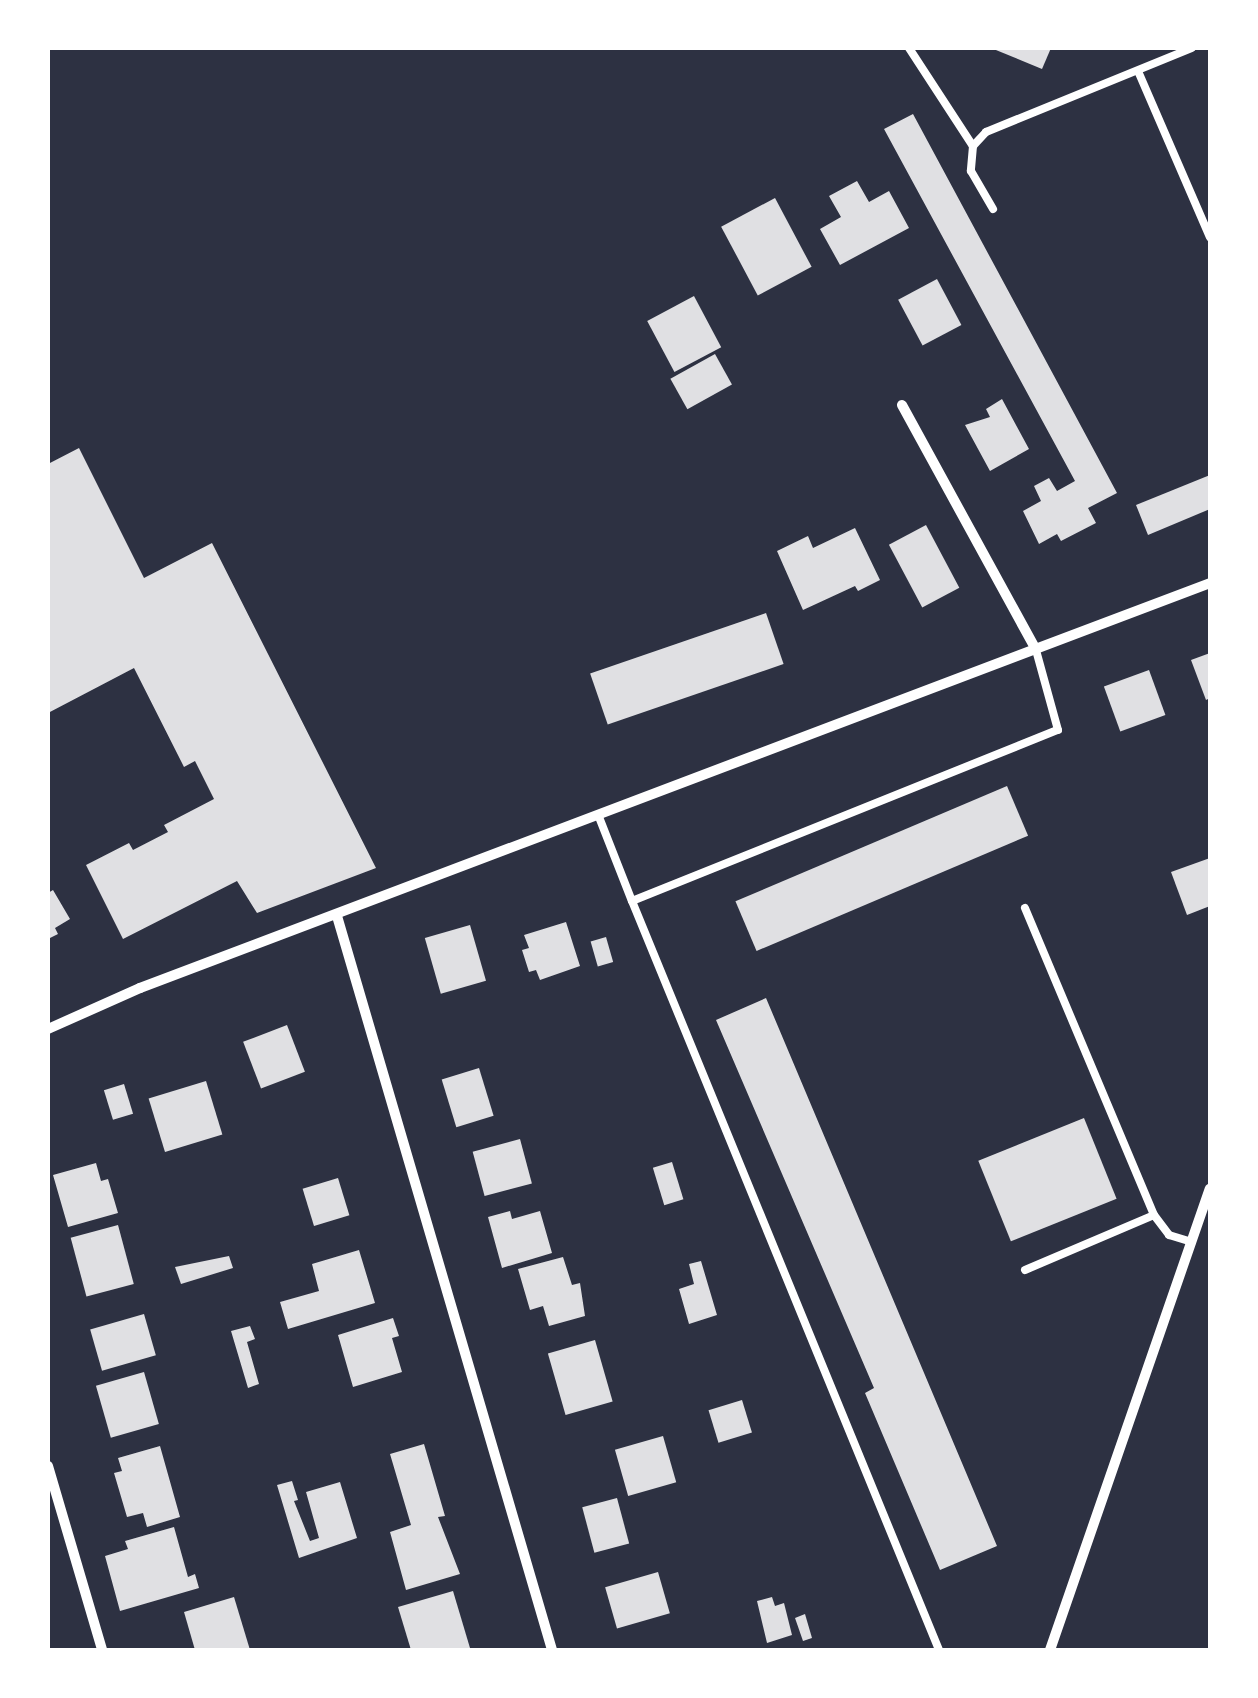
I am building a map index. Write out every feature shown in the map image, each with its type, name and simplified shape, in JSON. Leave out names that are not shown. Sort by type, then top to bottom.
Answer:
[{"type":"street","points":[[902,405],[1036,650]]},
{"type":"street","points":[[48,1029],[140,988],[1210,583]]},
{"type":"street","points":[[337,916],[552,1650]]},
{"type":"street","points":[[1050,1650],[1210,1190]]},
{"type":"street","points":[[48,1466],[102,1650]]},
{"type":"lane","points":[[909,48],[973,146]]},
{"type":"lane","points":[[994,209],[970,171],[973,146],[986,132],[1192,48]]},
{"type":"lane","points":[[1138,71],[1210,237]]},
{"type":"lane","points":[[632,901],[1058,730],[1036,650]]},
{"type":"lane","points":[[599,817],[939,1650]]},
{"type":"lane","points":[[1026,908],[1154,1215],[1169,1235],[1192,1242]]},
{"type":"lane","points":[[1026,1270],[1154,1215]]},
{"type":"building","points":[[991,48],[1051,48],[1042,69]]},
{"type":"building","points":[[913,114],[1117,493],[1088,508],[1096,523],[1061,541],[1057,534],[1039,544],[1023,511],[1041,501],[1034,486],[1049,478],[1057,491],[1075,481],[884,129]]},
{"type":"building","points":[[857,181],[869,202],[889,191],[909,228],[840,265],[820,229],[841,217],[829,196]]},
{"type":"building","points":[[775,198],[812,267],[758,296],[721,227]]},
{"type":"building","points":[[937,279],[961,325],[923,346],[898,300]]},
{"type":"building","points":[[694,296],[721,347],[674,372],[647,321]]},
{"type":"building","points":[[715,354],[732,385],[687,409],[670,379]]},
{"type":"building","points":[[1002,399],[1029,449],[990,471],[965,425],[990,417],[986,409]]},
{"type":"building","points":[[79,448],[144,578],[212,543],[376,868],[257,913],[237,881],[123,939],[86,865],[129,843],[133,850],[168,832],[164,825],[214,799],[195,761],[184,767],[134,668],[48,713],[48,464]]},
{"type":"building","points":[[1210,475],[1210,509],[1148,535],[1136,505]]},
{"type":"building","points":[[926,525],[959,588],[922,607],[889,545]]},
{"type":"building","points":[[855,528],[880,580],[858,591],[855,586],[803,610],[777,551],[808,536],[813,548]]},
{"type":"building","points":[[766,613],[784,664],[608,725],[590,674]]},
{"type":"building","points":[[1210,653],[1210,698],[1206,700],[1191,660]]},
{"type":"building","points":[[1149,670],[1165,715],[1120,732],[1104,686]]},
{"type":"building","points":[[1007,786],[1028,836],[757,951],[735,901]]},
{"type":"building","points":[[1210,858],[1210,906],[1187,915],[1171,872]]},
{"type":"building","points":[[53,890],[70,919],[55,928],[58,934],[48,939],[48,893]]},
{"type":"building","points":[[566,922],[580,966],[540,980],[536,970],[529,972],[522,950],[529,948],[524,935]]},
{"type":"building","points":[[470,925],[486,981],[441,994],[425,938]]},
{"type":"building","points":[[606,937],[613,962],[598,966],[591,941]]},
{"type":"building","points":[[766,998],[997,1546],[940,1570],[865,1393],[874,1388],[716,1020]]},
{"type":"building","points":[[287,1025],[305,1072],[261,1089],[243,1042]]},
{"type":"building","points":[[479,1068],[494,1116],[456,1127],[442,1079]]},
{"type":"building","points":[[206,1081],[222,1135],[165,1152],[149,1099]]},
{"type":"building","points":[[124,1084],[133,1114],[113,1120],[104,1090]]},
{"type":"building","points":[[1084,1118],[1117,1199],[1011,1241],[978,1161]]},
{"type":"building","points":[[520,1139],[532,1183],[485,1196],[473,1152]]},
{"type":"building","points":[[672,1162],[683,1199],[664,1205],[653,1168]]},
{"type":"building","points":[[96,1163],[101,1181],[108,1179],[118,1213],[68,1227],[53,1175]]},
{"type":"building","points":[[338,1178],[349,1215],[314,1226],[303,1189]]},
{"type":"building","points":[[510,1211],[512,1219],[540,1211],[552,1253],[502,1268],[488,1217]]},
{"type":"building","points":[[118,1225],[134,1284],[86,1297],[71,1238]]},
{"type":"building","points":[[359,1250],[375,1303],[288,1329],[280,1302],[319,1291],[312,1264]]},
{"type":"building","points":[[229,1256],[233,1268],[181,1284],[175,1267]]},
{"type":"building","points":[[563,1257],[572,1285],[580,1283],[585,1316],[549,1326],[543,1306],[530,1310],[518,1269]]},
{"type":"building","points":[[701,1261],[717,1315],[689,1324],[679,1289],[694,1284],[689,1264]]},
{"type":"building","points":[[144,1314],[156,1355],[102,1371],[90,1329]]},
{"type":"building","points":[[393,1318],[399,1336],[392,1338],[402,1372],[353,1387],[338,1335]]},
{"type":"building","points":[[250,1326],[255,1339],[247,1342],[259,1384],[248,1388],[231,1331]]},
{"type":"building","points":[[595,1340],[613,1402],[566,1415],[548,1354]]},
{"type":"building","points":[[144,1372],[159,1424],[111,1438],[96,1386]]},
{"type":"building","points":[[742,1400],[752,1433],[718,1443],[709,1410]]},
{"type":"building","points":[[663,1436],[676,1482],[628,1496],[615,1450]]},
{"type":"building","points":[[424,1444],[445,1516],[438,1517],[460,1574],[406,1590],[390,1532],[411,1525],[390,1454]]},
{"type":"building","points":[[160,1446],[180,1517],[147,1527],[143,1513],[127,1517],[114,1473],[122,1471],[118,1458]]},
{"type":"building","points":[[292,1481],[298,1500],[294,1501],[310,1541],[319,1538],[306,1492],[340,1482],[357,1538],[299,1558],[277,1485]]},
{"type":"building","points":[[617,1498],[629,1543],[594,1553],[582,1507]]},
{"type":"building","points":[[174,1527],[188,1577],[195,1574],[199,1588],[120,1611],[105,1556],[128,1549],[125,1541]]},
{"type":"building","points":[[658,1572],[670,1613],[617,1628],[605,1587]]},
{"type":"building","points":[[453,1591],[470,1648],[411,1650],[398,1607]]},
{"type":"building","points":[[234,1597],[250,1650],[195,1650],[184,1612]]},
{"type":"building","points":[[772,1597],[775,1606],[784,1603],[792,1635],[767,1643],[757,1601]]},
{"type":"building","points":[[805,1614],[812,1638],[803,1641],[795,1618]]}]
